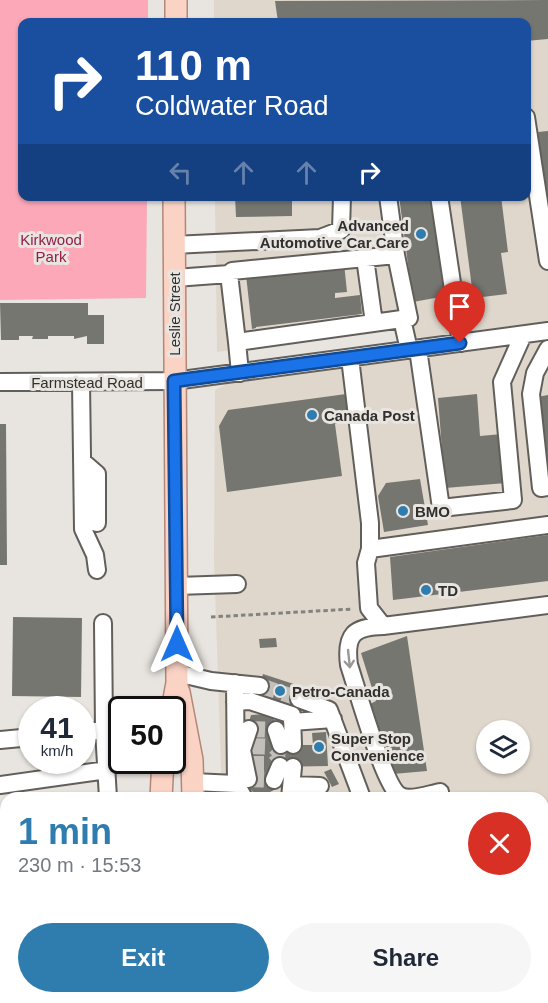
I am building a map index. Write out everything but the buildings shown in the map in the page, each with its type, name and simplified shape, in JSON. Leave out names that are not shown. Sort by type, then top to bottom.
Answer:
[{"type":"main road","points":[[176,0],[176,18]]},
{"type":"main road","name":"Leslie Street","points":[[174,201],[177,586],[177,678],[174,696]]},
{"type":"main road","name":"Leslie Street","points":[[177,678],[192,760],[193,790]]},
{"type":"main road","points":[[161,792],[162,774]]},
{"type":"street","points":[[531,150],[548,261]]},
{"type":"street","points":[[173,245],[320,238],[341,230],[342,201]]},
{"type":"street","points":[[237,342],[409,318],[396,255],[389,201]]},
{"type":"street","points":[[439,201],[460,343]]},
{"type":"street","points":[[175,278],[396,255]]},
{"type":"street","points":[[365,258],[374,323]]},
{"type":"street","points":[[229,274],[240,373]]},
{"type":"street","points":[[402,319],[413,349],[441,508],[513,500],[502,382],[523,335]]},
{"type":"street","name":"Farmstead Road","points":[[0,382],[174,381],[548,331]]},
{"type":"street","points":[[548,349],[535,373],[531,394],[540,488],[548,487]]},
{"type":"street","points":[[350,358],[368,505],[370,549],[366,563],[369,608],[383,626]]},
{"type":"street","points":[[81,382],[83,529],[95,555],[97,570]]},
{"type":"street","points":[[82,461],[97,474],[97,523]]},
{"type":"street","points":[[370,549],[548,525]]},
{"type":"street","points":[[177,586],[237,584]]},
{"type":"street","points":[[396,792],[374,743],[349,664],[347,654],[353,634],[360,629],[548,605]]},
{"type":"street","points":[[103,623],[104,729],[108,792]]},
{"type":"street","points":[[177,678],[260,686]]},
{"type":"street","points":[[193,790],[244,762],[235,702],[235,683]]},
{"type":"street","points":[[299,699],[329,710],[360,792]]},
{"type":"street","points":[[235,702],[250,701],[292,715],[292,722],[284,740]]},
{"type":"street","points":[[292,722],[333,719]]},
{"type":"street","points":[[96,730],[104,729]]},
{"type":"street","points":[[0,740],[18,738]]},
{"type":"street","points":[[0,785],[107,770]]},
{"type":"street","points":[[282,771],[291,792],[320,786]]},
{"type":"path","points":[[211,617],[369,608]]},
{"type":"shaded area","points":[[214,0],[548,0],[548,792],[222,792],[214,559],[215,390],[227,384],[405,359],[403,325],[217,352],[215,201],[531,201],[531,18],[214,18]]},
{"type":"green space","name":"Kirkwood Park","points":[[0,0],[148,0],[148,18],[18,18],[18,201],[147,201],[146,298],[0,300]]},
{"type":"tunnel","points":[[260,686],[299,699]]},
{"type":"tunnel","points":[[249,729],[276,730]]},
{"type":"tunnel","points":[[249,746],[275,747],[284,756]]},
{"type":"tunnel","points":[[248,764],[274,764],[284,756],[293,756]]},
{"type":"tunnel","points":[[248,779],[274,780]]},
{"type":"place","name":"Advanced Automotive Car Care","points":[[421,234]]},
{"type":"place","name":"Canada Post","points":[[312,415]]},
{"type":"place","name":"BMO","points":[[403,511]]},
{"type":"place","name":"TD","points":[[426,590]]},
{"type":"place","name":"Petro-Canada","points":[[280,691]]},
{"type":"place","name":"Super Stop Convenience","points":[[319,747]]},
{"type":"route","points":[[177,644],[174,381],[460,343]]}]
